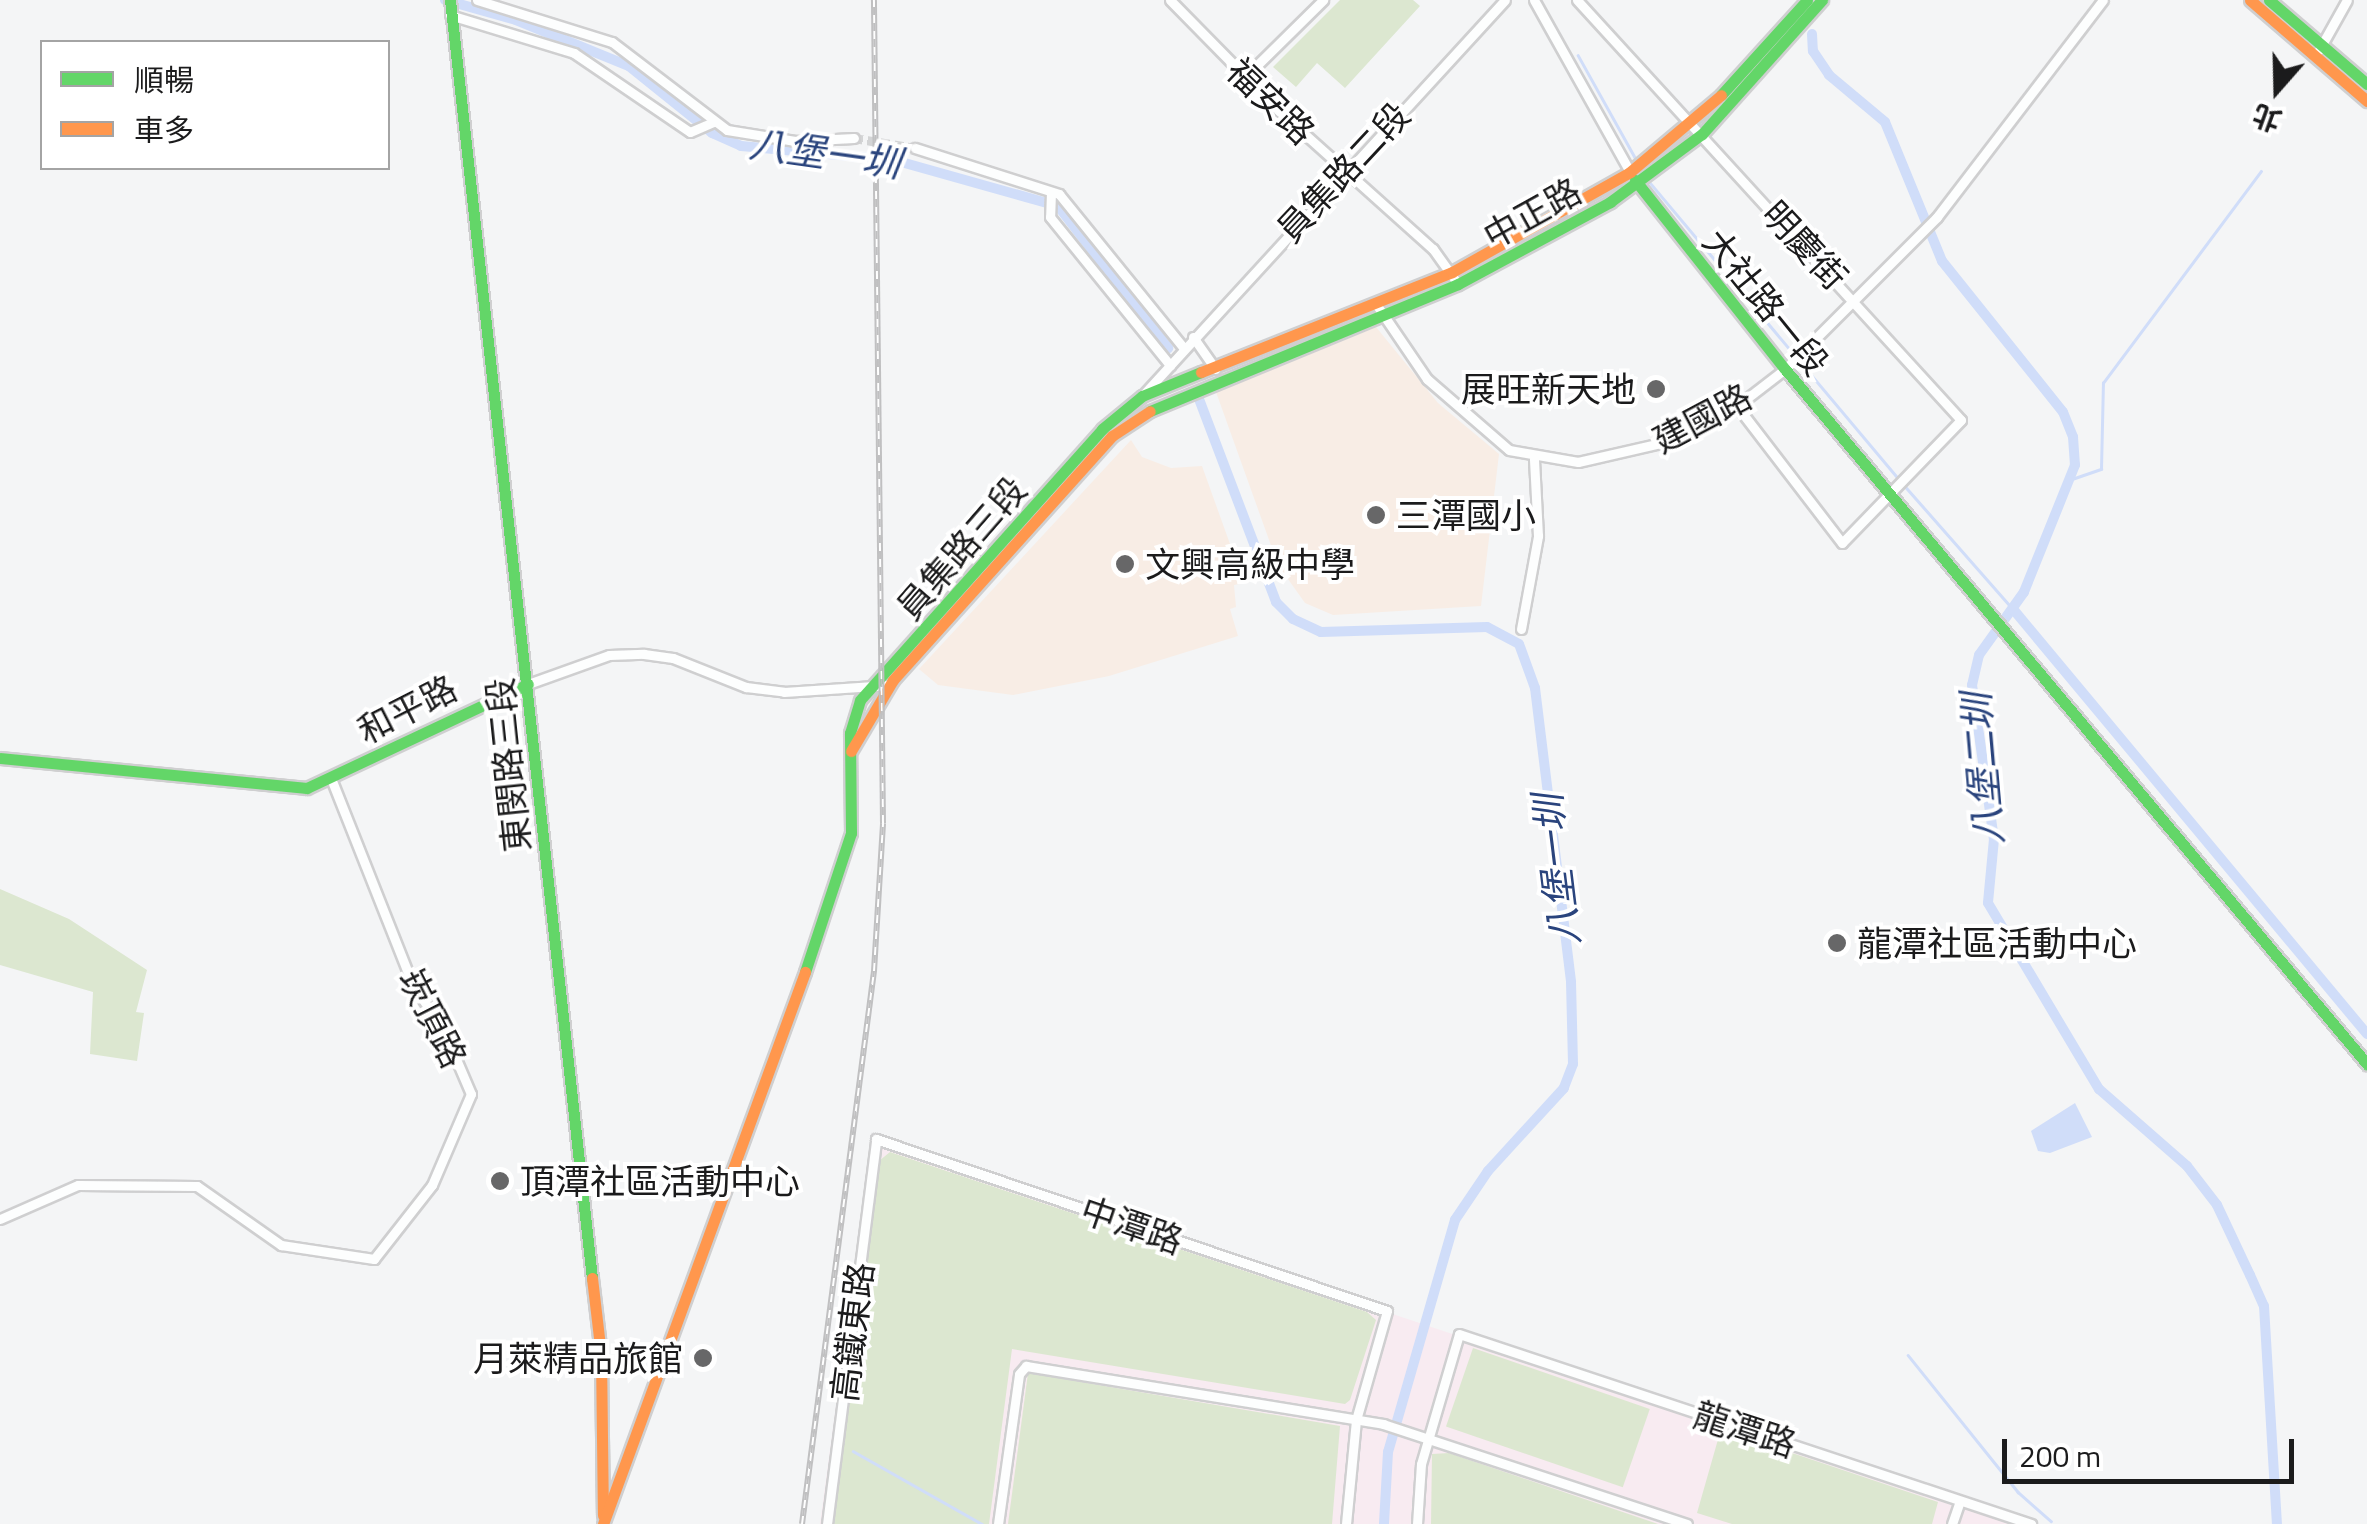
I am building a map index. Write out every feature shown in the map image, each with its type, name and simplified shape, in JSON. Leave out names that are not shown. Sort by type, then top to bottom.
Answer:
[{"type":"street","points":[[477,0],[612,42],[713,122],[758,137],[854,138]]},
{"type":"street","name":"福安路","points":[[1170,0],[1455,278]]},
{"type":"street","points":[[1245,77],[1323,0]]},
{"type":"street","name":"員集路二段","points":[[1170,364],[1343,170],[1505,0]]},
{"type":"street","name":"大社路一段","points":[[1534,0],[1633,178],[1784,369],[2367,1064]]},
{"type":"street","name":"明慶街","points":[[1577,0],[1960,414],[1891,493]]},
{"type":"street","name":"建國路","points":[[1376,304],[1449,404],[1508,450],[1534,459],[1578,462],[1636,452],[1737,406],[1784,369],[1958,194],[2103,0]]},
{"type":"street","points":[[2250,0],[2367,84]]},
{"type":"street","points":[[2268,0],[2366,99]]},
{"type":"street","points":[[2318,51],[2347,0]]},
{"type":"street","name":"中正路","points":[[1181,389],[1209,384],[1383,316],[1633,178],[1697,129],[1813,2]]},
{"type":"street","points":[[450,6],[574,53],[690,132],[713,122]]},
{"type":"street","name":"東閔路三段","points":[[450,6],[601,1355],[603,1524]]},
{"type":"street","points":[[915,148],[1051,192],[1183,347]]},
{"type":"street","points":[[1051,192],[1050,216],[1170,364],[1112,436]]},
{"type":"street","name":"中正路","points":[[1181,389],[1215,369],[1376,304],[1455,278]]},
{"type":"street","points":[[1192,338],[1215,369]]},
{"type":"street","points":[[1142,396],[1181,389]]},
{"type":"street","points":[[1112,436],[1181,389]]},
{"type":"street","name":"員集路三段","points":[[603,1524],[842,872],[850,833],[851,751],[860,700],[1102,429],[1142,396]]},
{"type":"street","points":[[1737,406],[1842,544],[1891,493]]},
{"type":"street","name":"員集路三段","points":[[851,751],[891,682],[1112,436]]},
{"type":"street","points":[[1520,630],[1538,536],[1534,459]]},
{"type":"street","name":"和平路","points":[[0,758],[307,788],[458,712],[608,655],[673,658],[746,687],[870,690],[891,682]]},
{"type":"street","name":"崁頂路","points":[[0,1220],[78,1185],[196,1186],[281,1245],[374,1259],[432,1186],[471,1094],[438,1020],[412,983],[331,778]]},
{"type":"street","name":"中潭路","points":[[876,1140],[1387,1311],[1356,1420]]},
{"type":"street","name":"高鐵東路","points":[[827,1524],[876,1140]]},
{"type":"street","name":"龍潭路","points":[[1428,1438],[1459,1334],[2031,1524]]},
{"type":"street","points":[[998,1524],[1019,1374],[1026,1366],[1356,1420],[1428,1438],[1687,1524]]},
{"type":"street","points":[[1346,1524],[1356,1420]]},
{"type":"street","points":[[1417,1524],[1428,1438]]},
{"type":"street","points":[[1952,1524],[1960,1501]]},
{"type":"shaded area","name":"三潭國小","points":[[1376,327],[1438,403],[1499,454],[1481,606],[1333,615],[1305,603],[1278,565],[1216,392]]},
{"type":"shaded area","name":"文興高級中學","points":[[1131,440],[1142,457],[1171,468],[1202,466],[1244,583],[1234,585],[1236,607],[1230,609],[1238,636],[1109,676],[1013,695],[938,685],[919,669]]},
{"type":"shaded area","points":[[872,1139],[1345,1298],[2017,1524],[820,1524]]},
{"type":"green space","points":[[1340,0],[1413,0],[1420,6],[1345,88],[1317,63],[1296,87],[1273,67]]},
{"type":"green space","points":[[0,889],[69,919],[147,970],[136,1012],[144,1013],[137,1061],[90,1054],[93,992],[0,965]]},
{"type":"green space","points":[[890,1152],[1367,1312],[1376,1320],[1350,1400],[1345,1404],[1012,1349],[989,1524],[834,1524],[879,1161]]},
{"type":"green space","points":[[1473,1348],[1650,1409],[1623,1487],[1446,1426]]},
{"type":"green space","points":[[1028,1373],[1340,1426],[1332,1524],[1008,1524]]},
{"type":"green space","points":[[1721,1429],[1938,1502],[1932,1524],[1732,1524],[1697,1513]]},
{"type":"green space","points":[[1449,1453],[1658,1524],[1431,1524],[1432,1454]]},
{"type":"water","points":[[2075,1103],[2092,1137],[2050,1153],[2038,1151],[2031,1131]]},
{"type":"waterway","name":"八堡一圳","points":[[445,0],[516,20],[629,66],[712,133],[741,146],[894,160],[1058,206],[1168,348]]},
{"type":"waterway","name":"八堡二圳","points":[[1812,34],[1813,51],[1829,75],[1885,122],[1942,261],[2063,412],[2073,437],[2075,465],[2024,592],[1979,655],[1972,685],[1994,839],[1988,903],[2099,1089],[2187,1166],[2217,1205],[2250,1275],[2264,1306],[2277,1524]]},
{"type":"waterway","points":[[1578,55],[1636,159]]},
{"type":"waterway","points":[[2069,480],[2101,469],[2103,383],[2261,171]]},
{"type":"waterway","points":[[1647,179],[1899,479]]},
{"type":"waterway","name":"八堡一圳","points":[[1199,399],[1276,602],[1293,619],[1321,632],[1487,627],[1519,644],[1535,688],[1571,982],[1573,1064],[1564,1088],[1488,1171],[1455,1220],[1388,1452],[1384,1524]]},
{"type":"waterway","points":[[1904,485],[2013,609]]},
{"type":"waterway","points":[[2013,609],[2367,1034]]},
{"type":"waterway","points":[[1908,1355],[2018,1492],[2051,1521]]},
{"type":"waterway","points":[[853,1451],[982,1524]]},
{"type":"tunnel","points":[[854,138],[915,148]]},
{"type":"railway","points":[[802,1524],[874,971],[883,823],[874,0]]},
{"type":"traffic: fast","points":[[450,0],[592,1278]]},
{"type":"traffic: fast","points":[[1721,95],[1807,0]]},
{"type":"traffic: fast","points":[[1150,411],[1458,284],[1610,202],[1702,134],[1822,0]]},
{"type":"traffic: fast","points":[[2269,0],[2367,84]]},
{"type":"traffic: fast","points":[[1635,180],[1785,369],[2367,1064]]},
{"type":"traffic: fast","points":[[805,972],[851,833],[850,733],[860,700],[1102,429],[1142,396],[1201,372]]},
{"type":"traffic: fast","points":[[0,758],[307,788],[528,684]]},
{"type":"traffic: slow","points":[[2250,0],[2367,101]]},
{"type":"traffic: slow","points":[[1201,372],[1452,272],[1630,172],[1721,95]]},
{"type":"traffic: slow","points":[[851,751],[893,680],[1112,436],[1150,411]]},
{"type":"traffic: slow","points":[[603,1524],[805,972]]},
{"type":"traffic: slow","points":[[592,1278],[601,1355],[603,1515]]},
{"type":"place","name":"展旺新天地","points":[[1656,389]]},
{"type":"place","name":"三潭國小","points":[[1376,515]]},
{"type":"place","name":"文興高級中學","points":[[1125,564]]},
{"type":"place","name":"龍潭社區活動中心","points":[[1837,943]]},
{"type":"place","name":"頂潭社區活動中心","points":[[500,1181]]},
{"type":"place","name":"月萊精品旅館","points":[[703,1358]]}]
